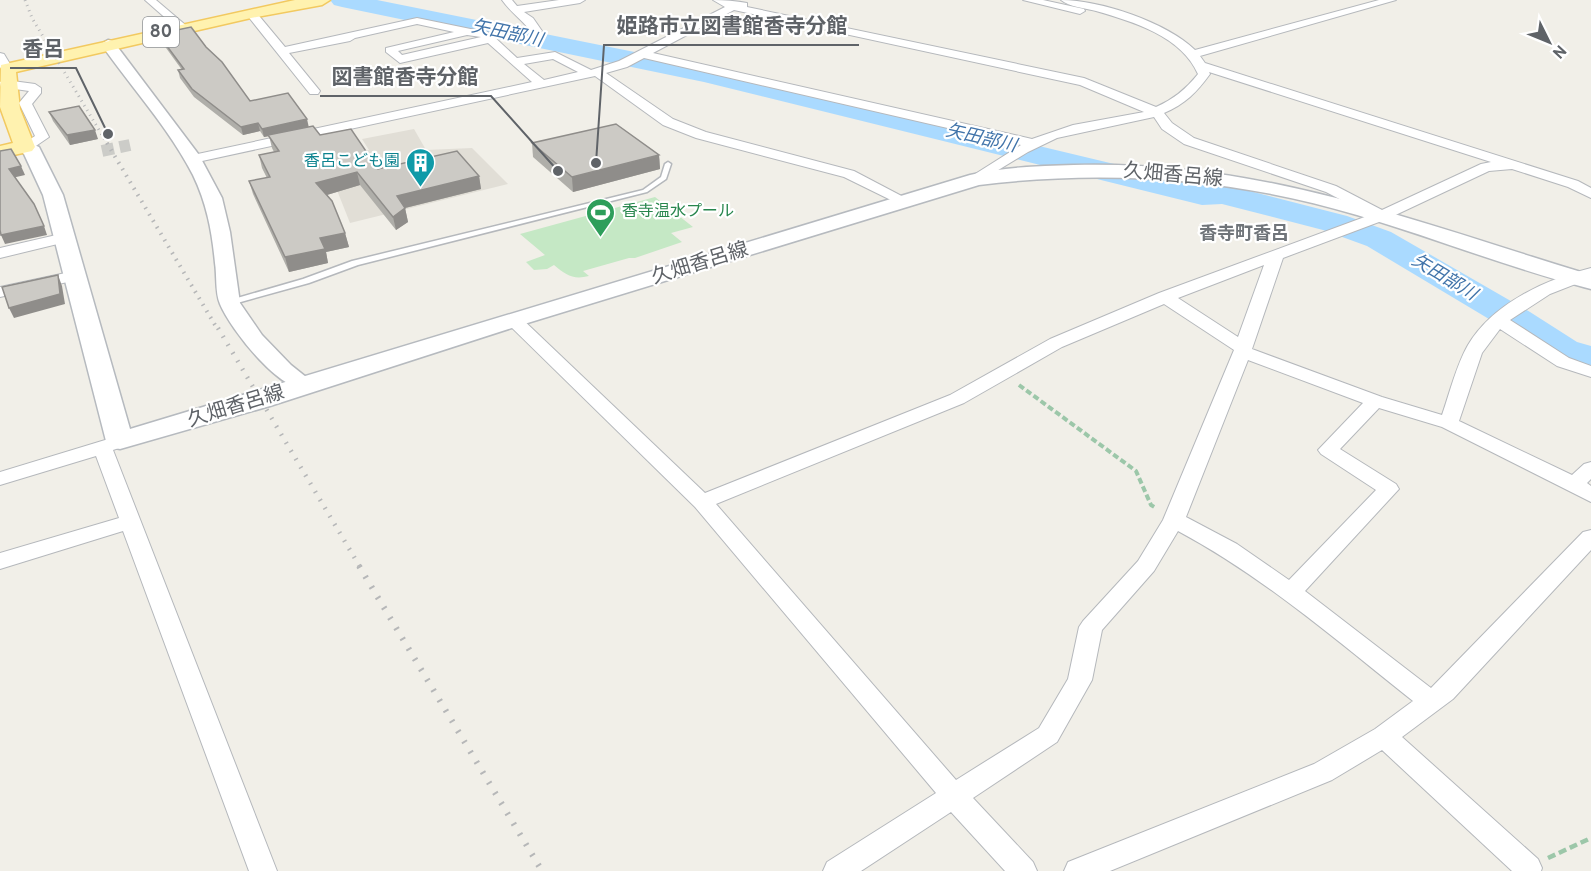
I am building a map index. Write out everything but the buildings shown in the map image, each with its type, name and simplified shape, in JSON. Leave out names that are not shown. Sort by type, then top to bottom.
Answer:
[{"type":"main road","name":"80","points":[[3,69],[310,1]]},
{"type":"main road","points":[[3,69],[9,110],[25,147],[32,151],[53,195],[75,276],[111,444]]},
{"type":"main road","points":[[0,152],[25,147]]},
{"type":"main road","name":"久畑香呂線","points":[[111,444],[977,179],[1042,171],[1139,172],[1266,187],[1382,216],[1585,277]]},
{"type":"street","points":[[150,0],[183,28]]},
{"type":"street","points":[[507,0],[514,10],[529,20],[536,31]]},
{"type":"street","points":[[514,10],[580,0]]},
{"type":"street","points":[[718,0],[734,7],[1084,82],[1158,113],[1167,126],[1189,141],[1322,185],[1382,216]]},
{"type":"street","points":[[194,159],[594,73],[623,64],[734,7],[763,0]]},
{"type":"street","points":[[1028,0],[1059,8],[1136,19]]},
{"type":"street","points":[[1066,0],[1136,19],[1168,36],[1193,54],[1203,66],[1573,184],[1591,194]]},
{"type":"street","points":[[1193,54],[1391,0]]},
{"type":"street","points":[[251,13],[314,91]]},
{"type":"street","points":[[282,51],[350,38],[348,36],[417,21],[486,35],[514,62],[542,84]]},
{"type":"street","points":[[470,32],[390,50],[405,63],[489,39]]},
{"type":"street","points":[[108,44],[194,159],[213,198],[221,232],[230,303],[254,339],[283,370],[304,385]]},
{"type":"street","points":[[642,54],[1032,143]]},
{"type":"street","points":[[514,62],[555,55],[594,73],[668,122],[701,135],[849,174],[906,202]]},
{"type":"street","points":[[977,179],[1032,143],[1080,127],[1158,113],[1193,92],[1204,74],[1203,66]]},
{"type":"street","points":[[3,69],[35,88],[35,93],[25,103],[42,137],[25,147]]},
{"type":"street","points":[[702,502],[957,399],[1056,343],[1165,297],[1275,258],[1336,232],[1382,216],[1486,167],[1513,165]]},
{"type":"street","points":[[0,253],[65,238]]},
{"type":"street","points":[[837,871],[1048,735],[1080,680],[1091,627],[1146,566],[1174,520],[1242,350],[1275,258]]},
{"type":"street","points":[[1,288],[75,276]]},
{"type":"street","points":[[1449,423],[1477,346],[1505,315],[1585,277]]},
{"type":"street","points":[[1165,297],[1242,350],[1375,401],[1449,423],[1583,490],[1591,468]]},
{"type":"street","points":[[1505,315],[1563,362],[1591,372]]},
{"type":"street","points":[[513,320],[702,502],[954,796],[1023,871]]},
{"type":"street","points":[[1291,592],[1389,489],[1328,450],[1375,401]]},
{"type":"street","points":[[0,479],[111,444],[131,521],[263,871]]},
{"type":"street","points":[[1174,520],[1229,549],[1291,592],[1431,701]]},
{"type":"street","points":[[0,561],[131,521]]},
{"type":"street","points":[[1078,871],[1323,772],[1384,735],[1443,692],[1591,537]]},
{"type":"street","points":[[1384,735],[1528,868]]},
{"type":"lane","points":[[230,303],[306,281],[355,263],[645,192],[664,178],[668,164]]},
{"type":"path","points":[[1002,373],[1136,471],[1151,505],[1174,520]]},
{"type":"path","points":[[1528,868],[1591,838]]},
{"type":"shaded area","points":[[414,129],[426,150],[472,148],[508,184],[350,223],[325,160],[369,150],[362,139]]},
{"type":"green space","name":"香寺温水プール","points":[[655,197],[693,227],[671,233],[682,242],[635,258],[583,271],[589,276],[583,277],[570,276],[554,265],[547,269],[534,270],[526,262],[545,255],[520,234]]},
{"type":"waterway","name":"矢田部川","points":[[342,0],[704,74],[1202,195],[1222,194],[1335,223],[1379,239],[1517,320],[1563,350],[1591,359]]},
{"type":"tunnel","points":[[102,151],[130,145]]},
{"type":"railway","points":[[25,0],[32,18],[108,145]]},
{"type":"railway","points":[[107,143],[218,330]]},
{"type":"railway","points":[[218,328],[360,567]]},
{"type":"railway","points":[[359,566],[542,871]]},
{"type":"place","name":"香呂","points":[[108,134]]},
{"type":"place","name":"姫路市立図書館香寺分館","points":[[596,163]]},
{"type":"place","name":"図書館香寺分館","points":[[558,171]]},
{"type":"place","name":"香呂こども園","points":[[421,188]]},
{"type":"place","name":"香寺温水プール","points":[[601,238]]},
{"type":"district","name":"香寺町香呂","points":[[1244,234]]}]
